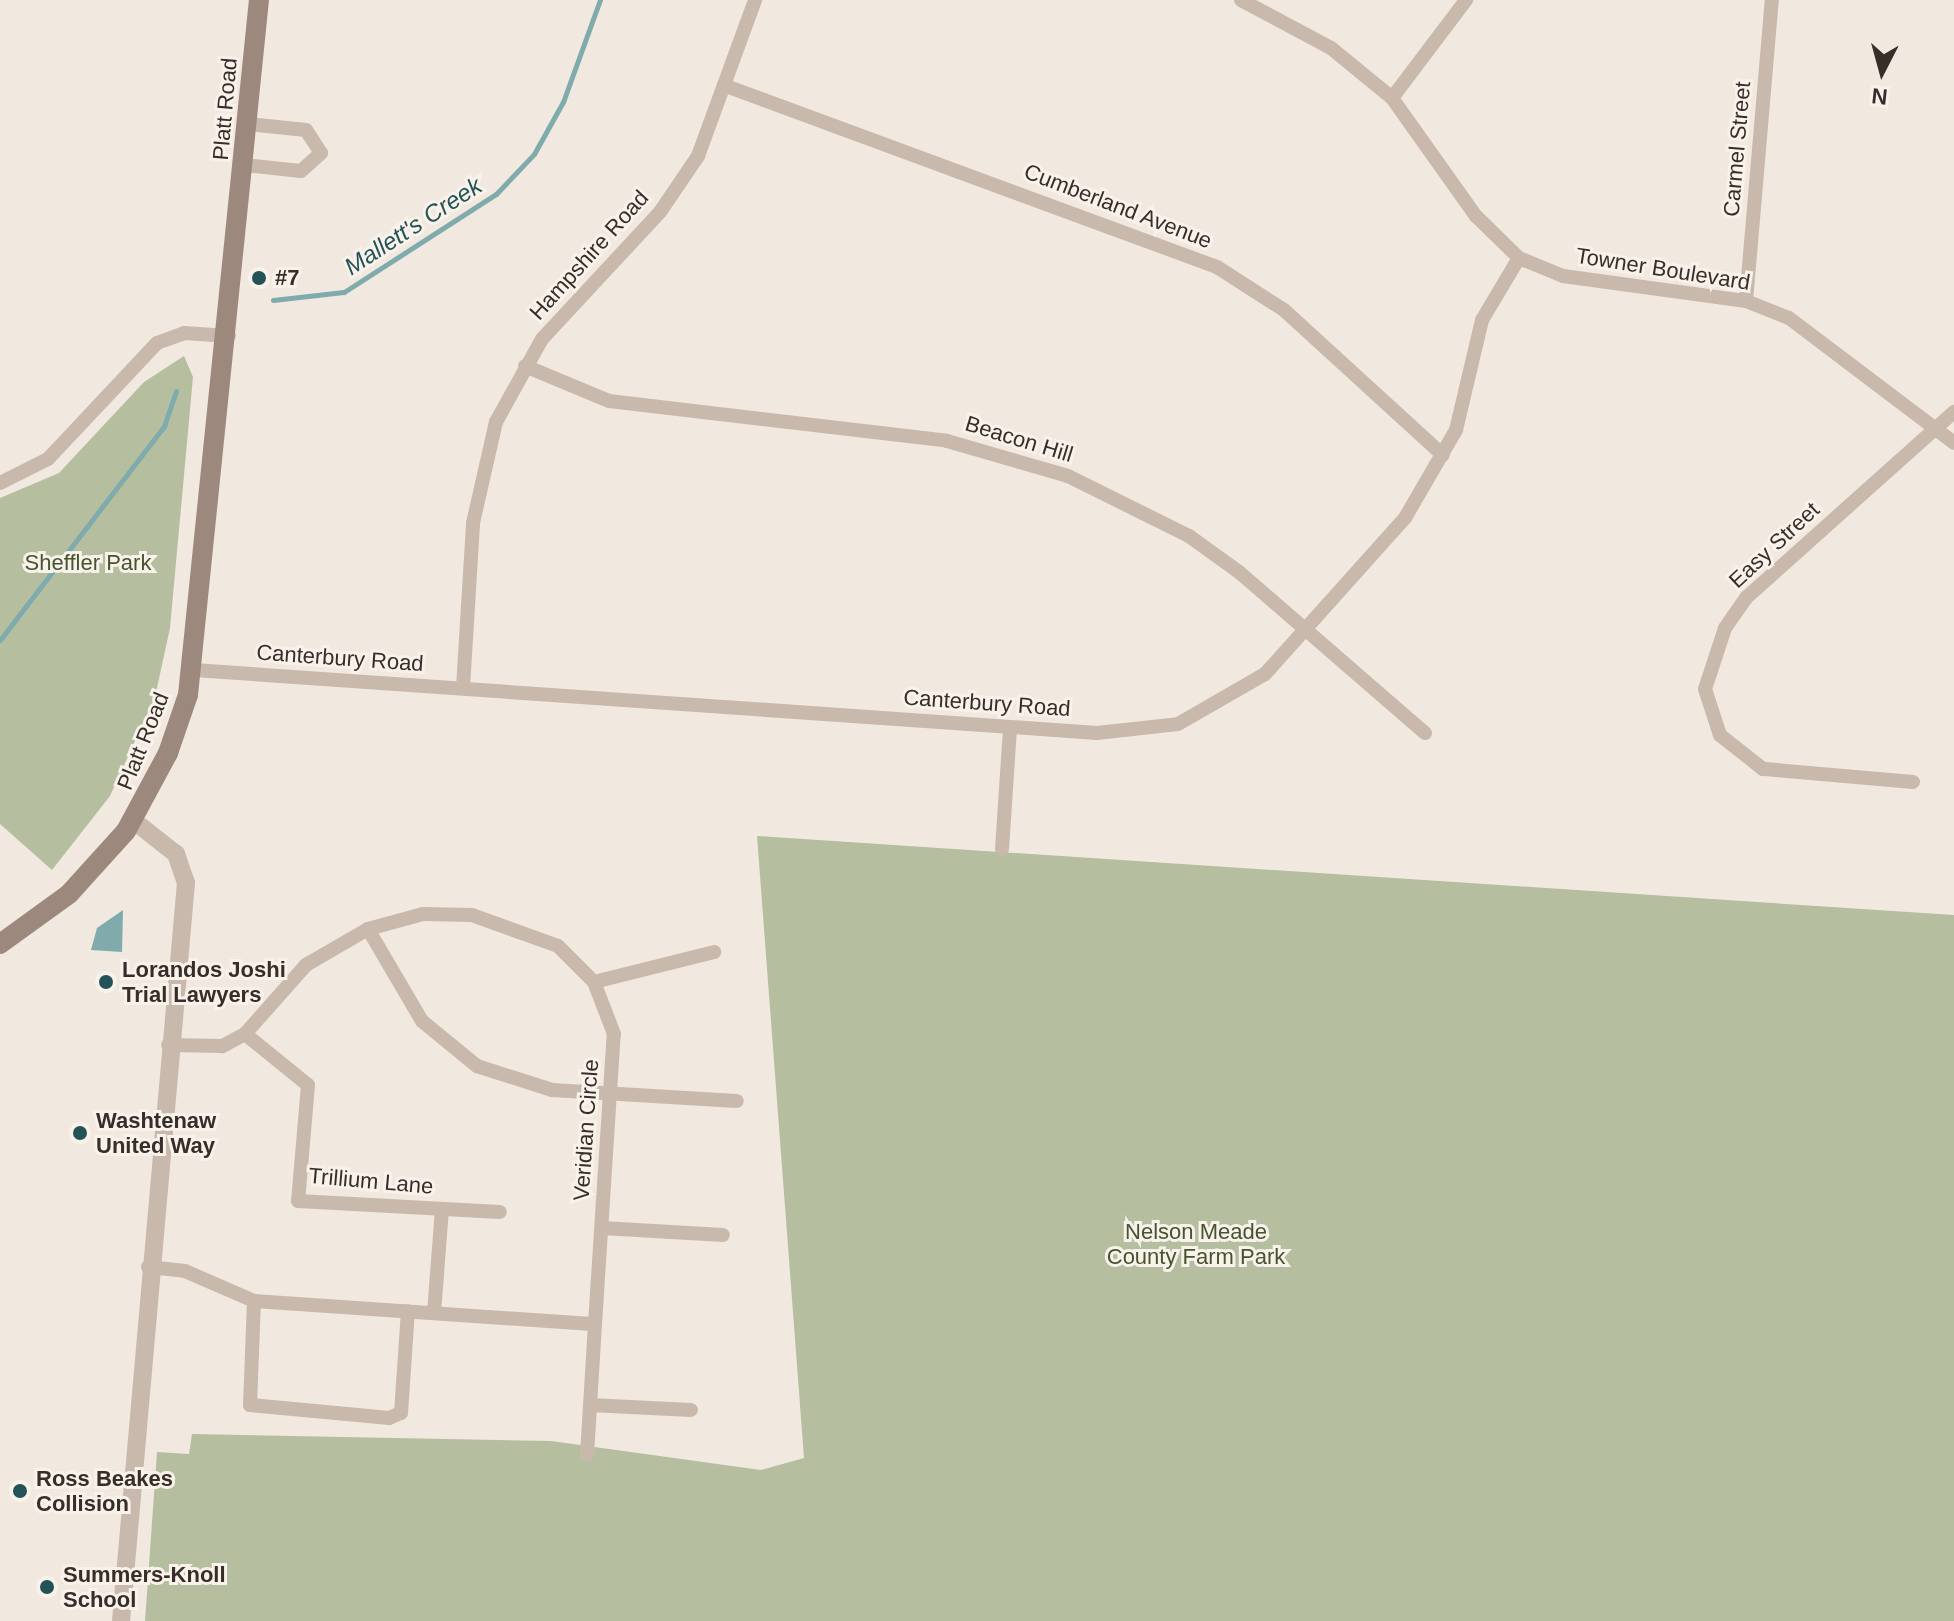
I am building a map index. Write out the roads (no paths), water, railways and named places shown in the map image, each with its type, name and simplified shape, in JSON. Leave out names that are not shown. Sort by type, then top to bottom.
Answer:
[{"type":"main road","name":"Platt Road","points":[[134,821],[168,753],[194,670],[229,336],[259,0]]},
{"type":"main road","points":[[0,944],[69,894],[134,821]]},
{"type":"street","name":"Hampshire Road","points":[[463,688],[478,488],[496,422],[525,366],[568,306],[679,186],[726,86],[755,0]]},
{"type":"street","name":"Towner Boulevard","points":[[1241,0],[1331,48],[1392,98],[1476,216],[1519,258],[1598,283],[1746,301],[1823,337],[1954,443]]},
{"type":"street","points":[[1392,98],[1466,0]]},
{"type":"street","name":"Carmel Street","points":[[1746,301],[1772,0]]},
{"type":"street","name":"Cumberland Avenue","points":[[726,86],[1217,267],[1284,310],[1443,455]]},
{"type":"street","points":[[244,165],[301,171],[321,153],[317,137],[306,130],[248,124]]},
{"type":"street","name":"Canterbury Road","points":[[194,670],[1097,733],[1178,724],[1240,693],[1308,627],[1405,518],[1443,455],[1464,405],[1487,306],[1519,258]]},
{"type":"street","points":[[0,483],[48,459],[157,343],[184,333],[229,336]]},
{"type":"street","name":"Beacon Hill","points":[[525,366],[622,404],[897,433],[1008,455],[1189,536],[1308,627],[1425,733]]},
{"type":"street","name":"Easy Street","points":[[1913,782],[1763,769],[1720,735],[1705,689],[1719,640],[1747,597],[1954,412]]},
{"type":"street","points":[[1002,849],[1010,727]]},
{"type":"street","name":"Platt Road","points":[[121,1621],[148,1267],[185,871],[176,854],[134,821]]},
{"type":"street","name":"Veridian Circle","points":[[245,1034],[306,965],[368,929],[423,914],[472,915],[548,940],[594,982],[614,1034],[587,1455]]},
{"type":"street","points":[[368,929],[396,985],[457,1053],[512,1081],[611,1094],[737,1101]]},
{"type":"street","points":[[594,982],[714,952]]},
{"type":"street","points":[[168,1045],[222,1046],[245,1034]]},
{"type":"street","name":"Trillium Lane","points":[[245,1034],[308,1085],[298,1201],[500,1212]]},
{"type":"street","name":"Trillium Lane","points":[[434,1313],[442,1210]]},
{"type":"street","points":[[602,1228],[723,1235]]},
{"type":"street","points":[[148,1267],[185,1271],[254,1301],[595,1324]]},
{"type":"street","points":[[254,1301],[250,1405],[389,1418],[401,1413],[408,1311]]},
{"type":"street","points":[[590,1405],[691,1410]]},
{"type":"water","points":[[123,910],[122,952],[91,950],[97,928]]},
{"type":"waterway","name":"Mallett's Creek","points":[[273,300],[344,292],[496,194],[534,154],[563,102],[600,0]]},
{"type":"waterway","name":"Mallett's Creek","points":[[0,640],[164,426],[176,391]]},
{"type":"place","name":"#7","points":[[259,278]]},
{"type":"place","name":"Lorandos Joshi Trial Lawyers","points":[[106,982]]},
{"type":"place","name":"Washtenaw United Way","points":[[80,1133]]},
{"type":"place","name":"Ross Beakes Collision","points":[[20,1491]]},
{"type":"place","name":"Summers-Knoll School","points":[[47,1587]]},
{"type":"park label","name":"Sheffler Park","points":[[88,563]]},
{"type":"park label","name":"Nelson Meade County Farm Park","points":[[1196,1244]]}]
